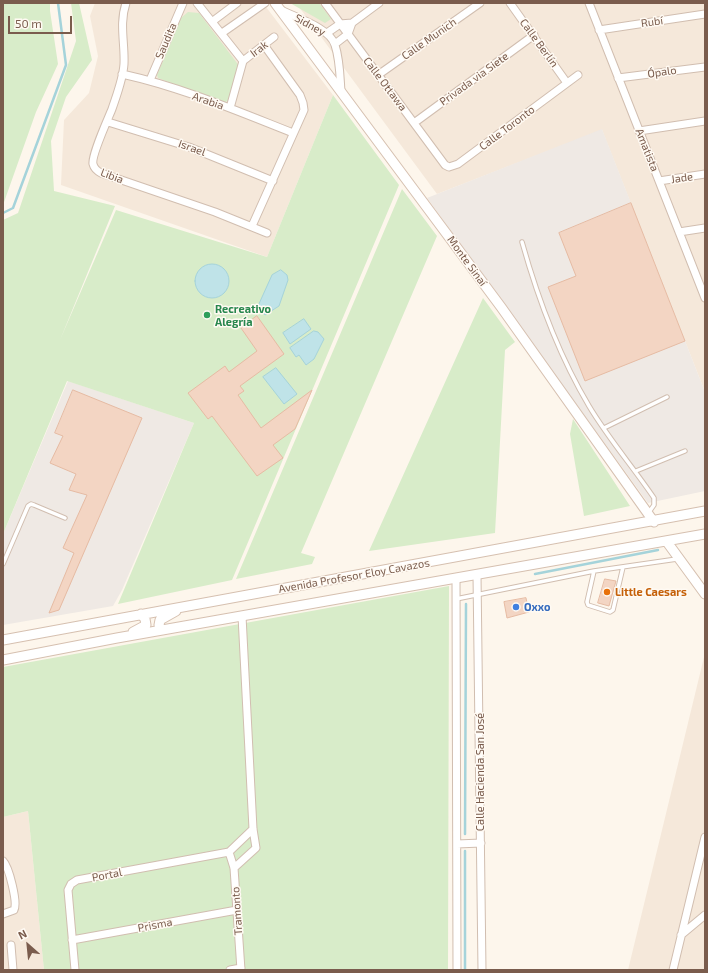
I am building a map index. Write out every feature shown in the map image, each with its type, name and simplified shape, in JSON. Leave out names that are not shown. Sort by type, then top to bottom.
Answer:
[{"type":"main road","name":"Monte Sinaí","points":[[278,7],[501,307],[654,522]]},
{"type":"main road","name":"Avenida Profesor Eloy Cavazos","points":[[3,640],[654,522],[705,511]]},
{"type":"main road","name":"Avenida Profesor Eloy Cavazos","points":[[3,660],[161,630],[667,542],[705,534]]},
{"type":"main road","points":[[667,542],[705,594]]},
{"type":"main road","points":[[161,630],[159,625],[162,618],[186,606]]},
{"type":"main road","points":[[117,638],[144,626],[146,620],[141,614]]},
{"type":"street","name":"Libia","points":[[126,3],[122,19],[124,55],[122,74],[108,122],[93,160],[94,166],[98,171],[252,226],[267,233]]},
{"type":"street","name":"Saudita","points":[[150,80],[183,3]]},
{"type":"street","points":[[197,3],[213,21],[243,61],[230,108]]},
{"type":"street","points":[[213,21],[237,3]]},
{"type":"street","points":[[222,33],[264,3]]},
{"type":"street","name":"Calle Ottawa","points":[[325,3],[445,165]]},
{"type":"street","points":[[327,34],[340,24],[352,23],[379,3]]},
{"type":"street","name":"Calle Munich","points":[[378,75],[480,3]]},
{"type":"street","name":"Calle Berlín","points":[[510,3],[567,82]]},
{"type":"street","name":"Amatista","points":[[589,3],[679,232],[702,284],[705,298]]},
{"type":"street","name":"Sidney","points":[[278,7],[327,34],[335,44],[342,92]]},
{"type":"street","name":"Rubí","points":[[599,30],[705,14]]},
{"type":"street","points":[[335,44],[348,34],[352,23]]},
{"type":"street","name":"Privada via Siete","points":[[414,123],[534,35]]},
{"type":"street","name":"Irak","points":[[243,61],[274,37]]},
{"type":"street","points":[[252,226],[304,110],[304,103],[300,95],[264,45]]},
{"type":"street","name":"Ópalo","points":[[618,78],[705,66]]},
{"type":"street","name":"Arabia","points":[[122,74],[150,80],[230,108],[293,133]]},
{"type":"street","name":"Calle Toronto","points":[[445,165],[449,167],[458,164],[578,75]]},
{"type":"street","points":[[639,131],[705,121]]},
{"type":"street","name":"Israel","points":[[108,122],[189,147],[273,181]]},
{"type":"street","name":"Jade","points":[[659,181],[705,174]]},
{"type":"street","points":[[679,232],[705,228]]},
{"type":"street","name":"Calle Hacienda San José","points":[[477,575],[482,970]]},
{"type":"street","points":[[456,578],[457,970]]},
{"type":"street","points":[[234,868],[256,848],[253,829],[242,616]]},
{"type":"street","points":[[229,852],[253,829]]},
{"type":"street","points":[[672,970],[705,837]]},
{"type":"street","points":[[457,844],[480,843]]},
{"type":"street","name":"Tramonto","points":[[229,852],[234,868],[241,969]]},
{"type":"street","name":"Portal","points":[[75,970],[68,890],[71,884],[77,880],[229,852]]},
{"type":"street","points":[[3,861],[7,868],[15,904],[14,910],[3,914]]},
{"type":"street","name":"Prisma","points":[[72,940],[237,910]]},
{"type":"street","points":[[681,935],[705,915]]},
{"type":"street","points":[[11,945],[13,970]]},
{"type":"street","points":[[230,970],[241,969]]},
{"type":"lane","points":[[522,242],[536,291],[556,343],[581,393],[654,498],[654,505],[648,513]]},
{"type":"lane","points":[[604,428],[667,397]]},
{"type":"lane","points":[[636,471],[685,451]]},
{"type":"lane","points":[[3,564],[28,506],[31,504],[65,518]]},
{"type":"lane","points":[[456,599],[594,571],[680,559]]},
{"type":"lane","points":[[594,571],[586,602],[588,606],[610,612],[613,610],[623,567]]},
{"type":"shaded area","points":[[95,3],[263,3],[333,95],[267,257],[61,185],[64,120],[89,93],[98,56],[90,16]]},
{"type":"shaded area","points":[[296,3],[705,3],[705,392],[602,130],[437,194]]},
{"type":"shaded area","points":[[602,129],[705,392],[705,491],[648,503],[427,198]]},
{"type":"shaded area","points":[[68,381],[194,423],[122,590],[113,606],[3,625],[3,534]]},
{"type":"shaded area","points":[[705,653],[705,970],[628,970]]},
{"type":"shaded area","points":[[28,811],[44,970],[3,970],[3,817]]},
{"type":"green space","points":[[3,3],[50,3],[58,64],[36,112],[3,205]]},
{"type":"green space","name":"Recreativo Alegría","points":[[71,3],[79,3],[92,60],[66,97],[51,141],[54,191],[115,206],[60,340],[116,210],[267,257],[333,95],[399,185],[232,580],[118,604],[194,423],[67,381],[3,534],[3,220],[18,213],[76,41]]},
{"type":"green space","points":[[290,3],[319,3],[331,19],[325,23]]},
{"type":"green space","points":[[188,12],[199,13],[240,67],[229,100],[224,103],[158,78],[157,75],[181,18]]},
{"type":"green space","points":[[402,189],[437,236],[301,553],[315,557],[312,564],[236,579]]},
{"type":"green space","points":[[483,298],[515,342],[505,350],[495,533],[369,551]]},
{"type":"green space","points":[[573,419],[630,506],[584,516],[570,434]]},
{"type":"green space","points":[[449,586],[448,970],[44,970],[28,811],[3,817],[3,667]]},
{"type":"water","points":[[212,264],[224,269],[229,281],[224,293],[212,298],[200,293],[195,281],[200,269]]},
{"type":"water","points":[[281,270],[287,275],[288,280],[279,306],[265,315],[258,306],[272,275]]},
{"type":"water","points":[[304,319],[311,329],[290,344],[283,333]]},
{"type":"water","points":[[314,331],[318,332],[324,339],[314,359],[306,365],[299,355],[296,357],[290,348]]},
{"type":"water","points":[[276,368],[297,394],[284,404],[263,377]]},
{"type":"building","points":[[631,203],[685,341],[585,381],[548,287],[576,276],[559,233]]},
{"type":"building","points":[[257,316],[284,354],[240,386],[244,391],[238,395],[261,428],[312,390],[295,429],[273,445],[283,458],[257,476],[212,416],[208,419],[188,393],[225,366],[229,372],[257,351],[241,328]]},
{"type":"building","points":[[73,390],[142,418],[59,610],[49,613],[74,553],[63,548],[87,495],[69,490],[76,474],[50,463],[63,436],[55,433]]},
{"type":"building","name":"Little Caesars","points":[[605,579],[616,581],[609,606],[598,603]]},
{"type":"building","name":"Oxxo","points":[[526,598],[529,612],[507,618],[504,602]]},
{"type":"waterway","points":[[3,213],[13,208],[66,65],[58,3]]},
{"type":"waterway","points":[[535,574],[658,550]]},
{"type":"waterway","points":[[465,834],[466,604]]},
{"type":"waterway","points":[[465,851],[465,970]]},
{"type":"place","name":"Recreativo Alegría","points":[[207,315]]},
{"type":"place","name":"Little Caesars","points":[[607,592]]},
{"type":"place","name":"Oxxo","points":[[516,607]]}]
